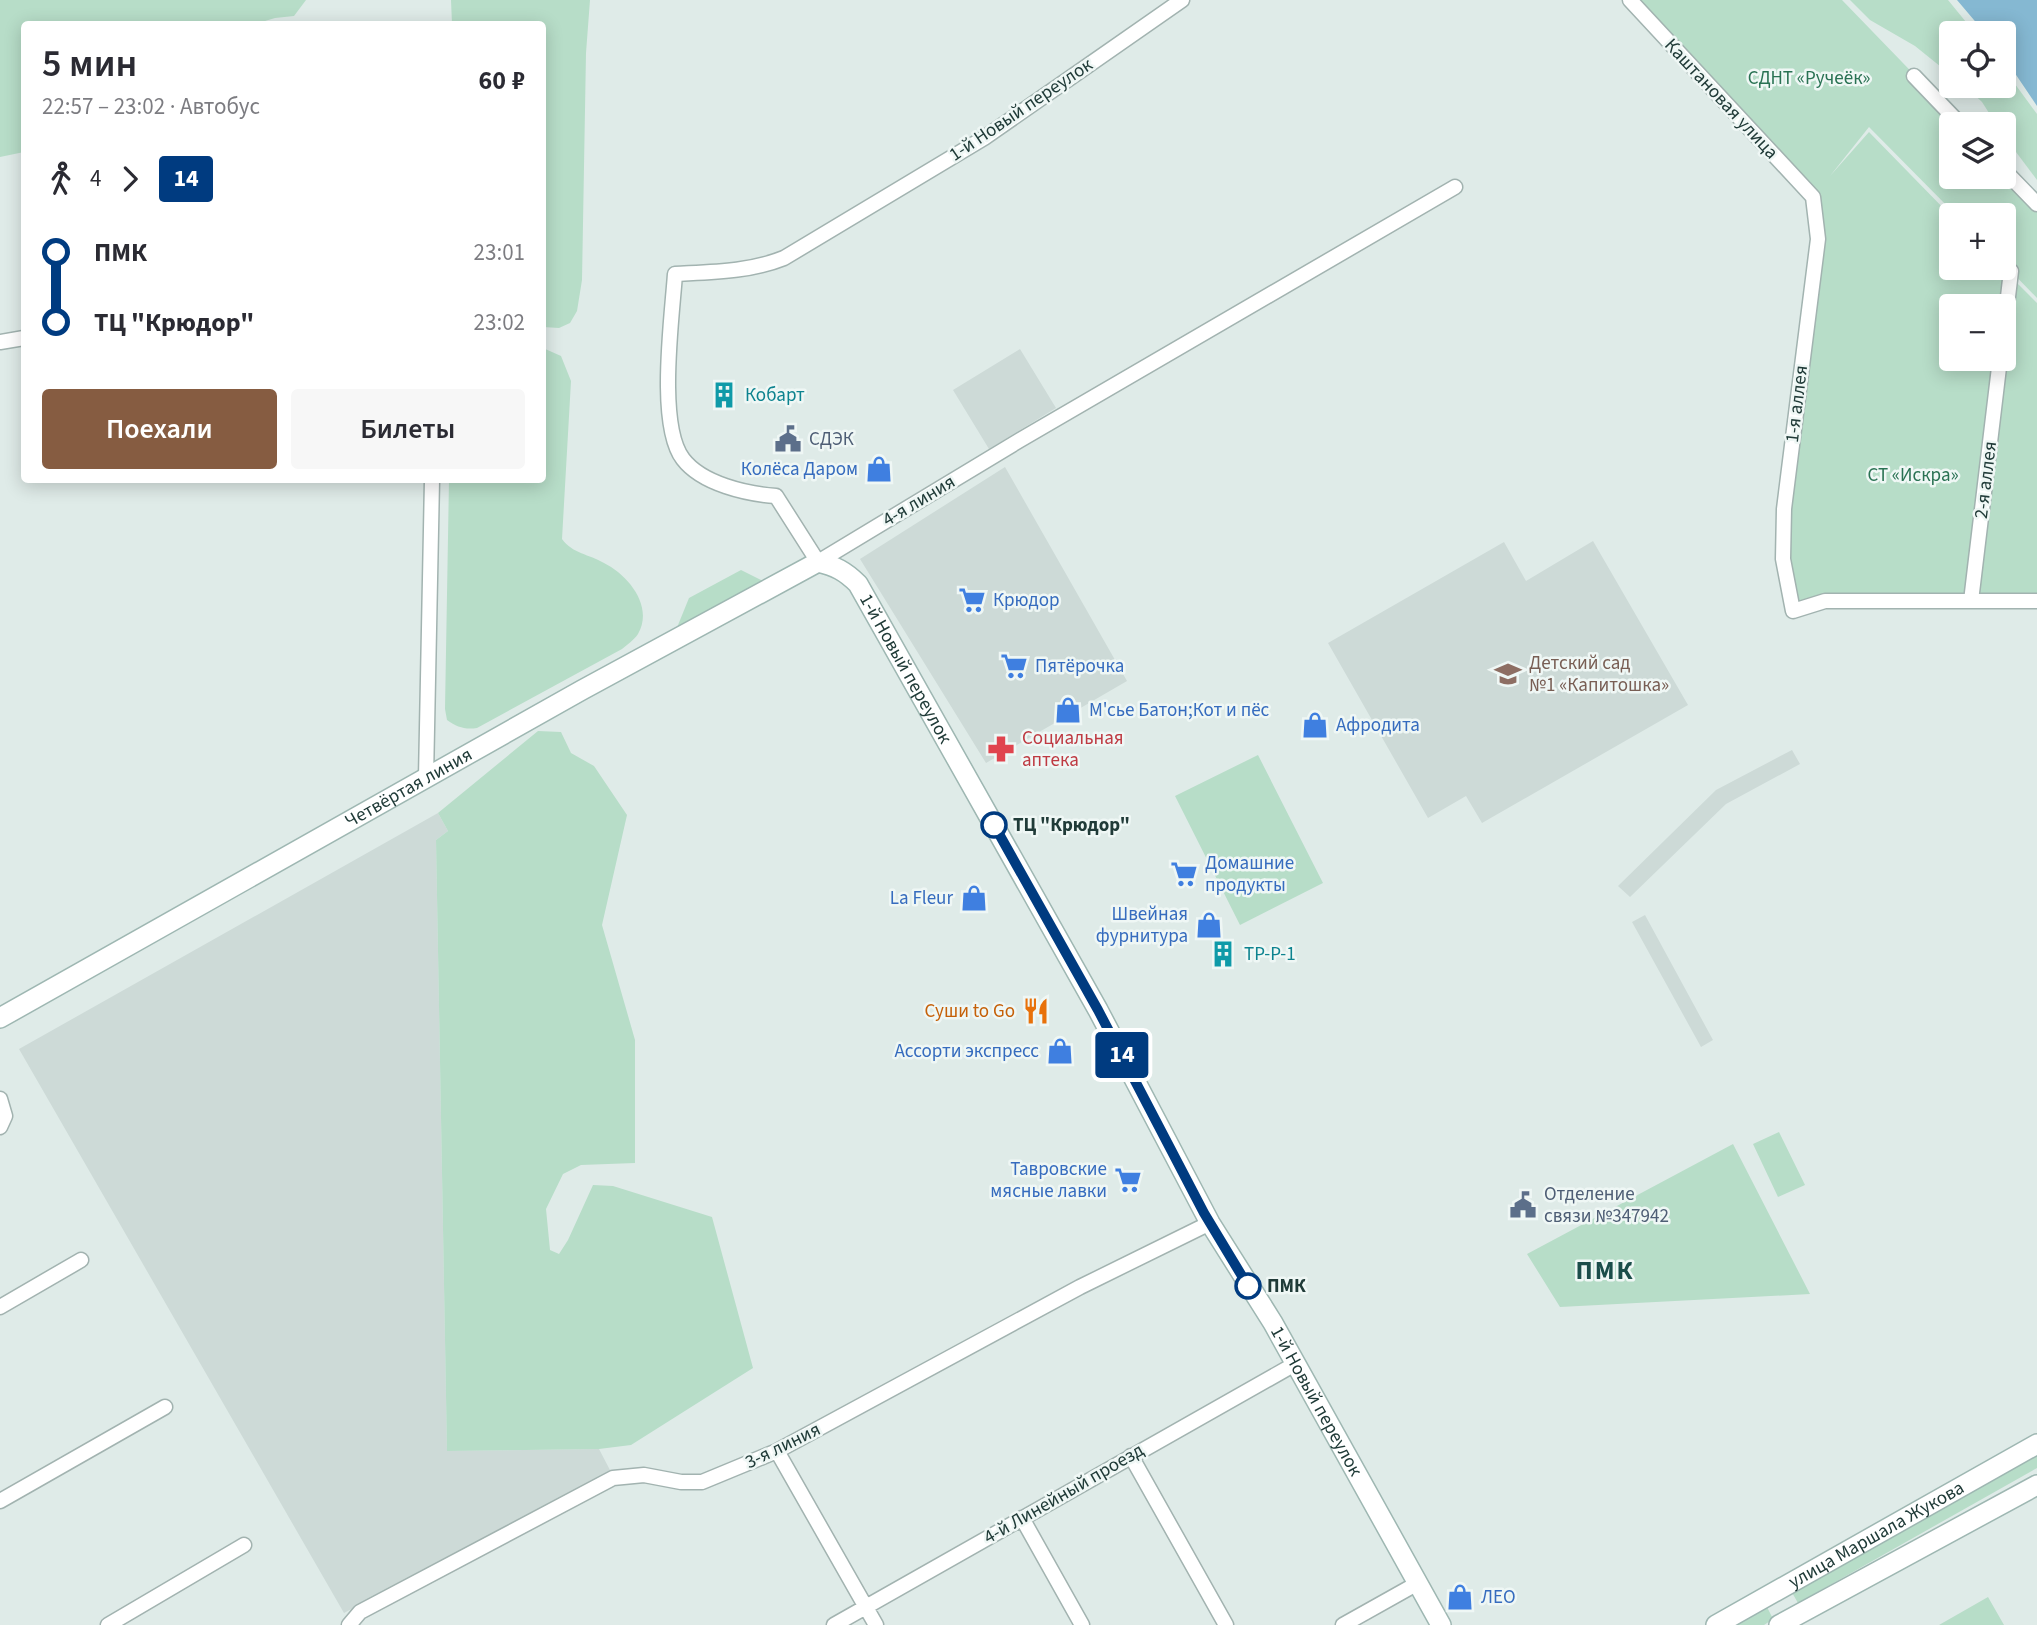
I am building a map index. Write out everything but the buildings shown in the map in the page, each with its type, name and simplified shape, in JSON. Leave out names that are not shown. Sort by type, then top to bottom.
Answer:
[{"type":"street","name":"1-й Новый переулок","points":[[1182,0],[984,138],[784,258],[764,266],[675,274],[667,406],[672,437],[683,460],[704,476],[734,489],[756,495],[776,496],[818,562],[848,573],[858,584],[1098,1010],[1210,1223],[1295,1364],[1441,1625]]},
{"type":"street","name":"Каштановая улица","points":[[1630,0],[1813,197]]},
{"type":"street","points":[[1914,76],[1948,112]]},
{"type":"street","points":[[2016,182],[2037,204]]},
{"type":"street","name":"4-я линия","points":[[818,562],[1020,440],[1455,187]]},
{"type":"street","name":"1-я аллея","points":[[1813,197],[1818,239],[1784,509],[1783,559],[1793,611],[1825,601],[1971,601]]},
{"type":"street","points":[[0,342],[21,338]]},
{"type":"street","name":"2-я аллея","points":[[1971,601],[1999,371]]},
{"type":"street","points":[[426,778],[432,483]]},
{"type":"street","name":"Четвёртая линия","points":[[0,1018],[659,647],[818,562]]},
{"type":"street","points":[[1971,601],[2037,601]]},
{"type":"street","points":[[0,1100],[5,1116],[0,1128]]},
{"type":"street","name":"3-я линия","points":[[349,1625],[360,1612],[613,1478],[644,1475],[681,1482],[702,1482],[777,1451],[1080,1287],[1210,1223]]},
{"type":"street","points":[[0,1307],[81,1260]]},
{"type":"street","name":"4-й Линейный проезд","points":[[834,1625],[1295,1364]]},
{"type":"street","points":[[0,1501],[165,1407]]},
{"type":"street","name":"улица Маршала Жукова","points":[[1716,1625],[2037,1444]]},
{"type":"street","points":[[777,1451],[876,1625]]},
{"type":"street","points":[[1131,1456],[1226,1625]]},
{"type":"street","name":"улица Маршала Жукова","points":[[1785,1622],[2037,1485]]},
{"type":"street","points":[[1022,1518],[1082,1625]]},
{"type":"street","points":[[108,1625],[244,1545]]},
{"type":"street","points":[[1343,1625],[1418,1583]]},
{"type":"street","points":[[1777,1590],[1785,1622]]},
{"type":"shaded area","points":[[1020,349],[1056,408],[989,449],[953,390]]},
{"type":"shaded area","points":[[1005,467],[1127,681],[986,763],[860,559]]},
{"type":"shaded area","name":"Детский сад №1 «Капитошка»","points":[[1593,541],[1688,705],[1482,823],[1466,796],[1428,818],[1328,643],[1504,542],[1526,581]]},
{"type":"shaded area","points":[[1792,750],[1800,764],[1726,804],[1630,897],[1618,886],[1716,790]]},
{"type":"shaded area","points":[[438,813],[448,831],[436,840],[447,1451],[599,1449],[611,1472],[344,1613],[19,1049]]},
{"type":"shaded area","points":[[1645,915],[1713,1040],[1701,1047],[1632,922]]},
{"type":"green space","points":[[0,0],[306,0],[294,16],[265,21],[21,21],[21,153],[0,157]]},
{"type":"green space","points":[[451,0],[590,0],[586,53],[582,280],[577,311],[570,323],[559,328],[546,327],[546,21],[452,21]]},
{"type":"green space","name":"СТ «Искра»","points":[[1630,0],[1842,0],[1950,112],[1939,112],[1939,189],[2016,189],[2016,186],[2037,202],[2037,298],[2016,276],[2016,203],[1944,203],[1869,127],[1830,176],[1869,132],[1939,204],[1939,280],[2014,280],[2037,303],[2037,599],[1794,608],[1784,517],[1818,239],[1813,197]]},
{"type":"green space","points":[[1850,0],[1948,0],[1965,21],[1939,21],[1939,65],[1915,46],[1870,20]]},
{"type":"green space","points":[[2016,85],[2037,114],[2037,180],[2016,152],[2016,112],[1988,112],[1978,98],[2016,98]]},
{"type":"green space","points":[[546,349],[561,356],[571,381],[562,539],[576,551],[613,568],[630,583],[641,602],[642,623],[638,634],[622,649],[477,728],[465,728],[447,720],[449,483],[546,483]]},
{"type":"green space","points":[[741,570],[765,582],[676,630],[689,598]]},
{"type":"green space","points":[[538,731],[561,732],[571,753],[594,766],[627,815],[602,925],[635,1040],[635,1163],[581,1165],[563,1174],[546,1209],[550,1250],[559,1254],[593,1185],[613,1186],[712,1217],[753,1368],[631,1445],[599,1449],[447,1451],[436,840],[448,831],[438,813]]},
{"type":"green space","points":[[1258,755],[1323,883],[1240,925],[1175,796]]},
{"type":"green space","points":[[1779,1132],[1805,1185],[1778,1197],[1753,1144]]},
{"type":"green space","points":[[1733,1144],[1810,1294],[1560,1307],[1527,1254]]},
{"type":"green space","points":[[2037,1451],[2037,1468],[1798,1603],[1790,1589]]},
{"type":"green space","points":[[1988,1597],[2004,1625],[1939,1625]]},
{"type":"green space","points":[[1765,1603],[1773,1619],[1764,1625],[1727,1625]]},
{"type":"water","points":[[1957,0],[2037,0],[2037,106],[2016,75],[2016,21],[1975,21]]},
{"type":"bus line","name":"14","points":[[994,825],[1098,1010],[1171,1145],[1204,1213],[1248,1286]]},
{"type":"place","name":"Кобарт","points":[[724,395]]},
{"type":"place","name":"СДЭК","points":[[788,439]]},
{"type":"place","name":"Колёса Даром","points":[[879,469]]},
{"type":"place","name":"Крюдор","points":[[972,600]]},
{"type":"place","name":"Пятёрочка","points":[[1014,666]]},
{"type":"place","name":"Детский сад №1 «Капитошка»","points":[[1508,674]]},
{"type":"place","name":"М'сье Батон;Кот и пёс","points":[[1068,710]]},
{"type":"place","name":"Афродита","points":[[1315,725]]},
{"type":"place","name":"Социальная аптека","points":[[1001,749]]},
{"type":"place","name":"ТЦ \"Крюдор\"","points":[[994,825]]},
{"type":"place","name":"Домашние продукты","points":[[1184,874]]},
{"type":"place","name":"La Fleur","points":[[974,898]]},
{"type":"place","name":"Швейная фурнитура","points":[[1209,925]]},
{"type":"place","name":"ТР-Р-1","points":[[1223,954]]},
{"type":"place","name":"Суши to Go","points":[[1036,1011]]},
{"type":"place","name":"Ассорти экспресс","points":[[1060,1051]]},
{"type":"place","name":"Тавровские мясные лавки","points":[[1128,1180]]},
{"type":"place","name":"Отделение связи №347942","points":[[1523,1205]]},
{"type":"place","name":"ПМК","points":[[1248,1286]]},
{"type":"place","name":"ЛЕО","points":[[1460,1597]]},
{"type":"district","name":"ПМК","points":[[1605,1270]]},
{"type":"park label","name":"СДНТ «Ручеёк»","points":[[1809,78]]}]
